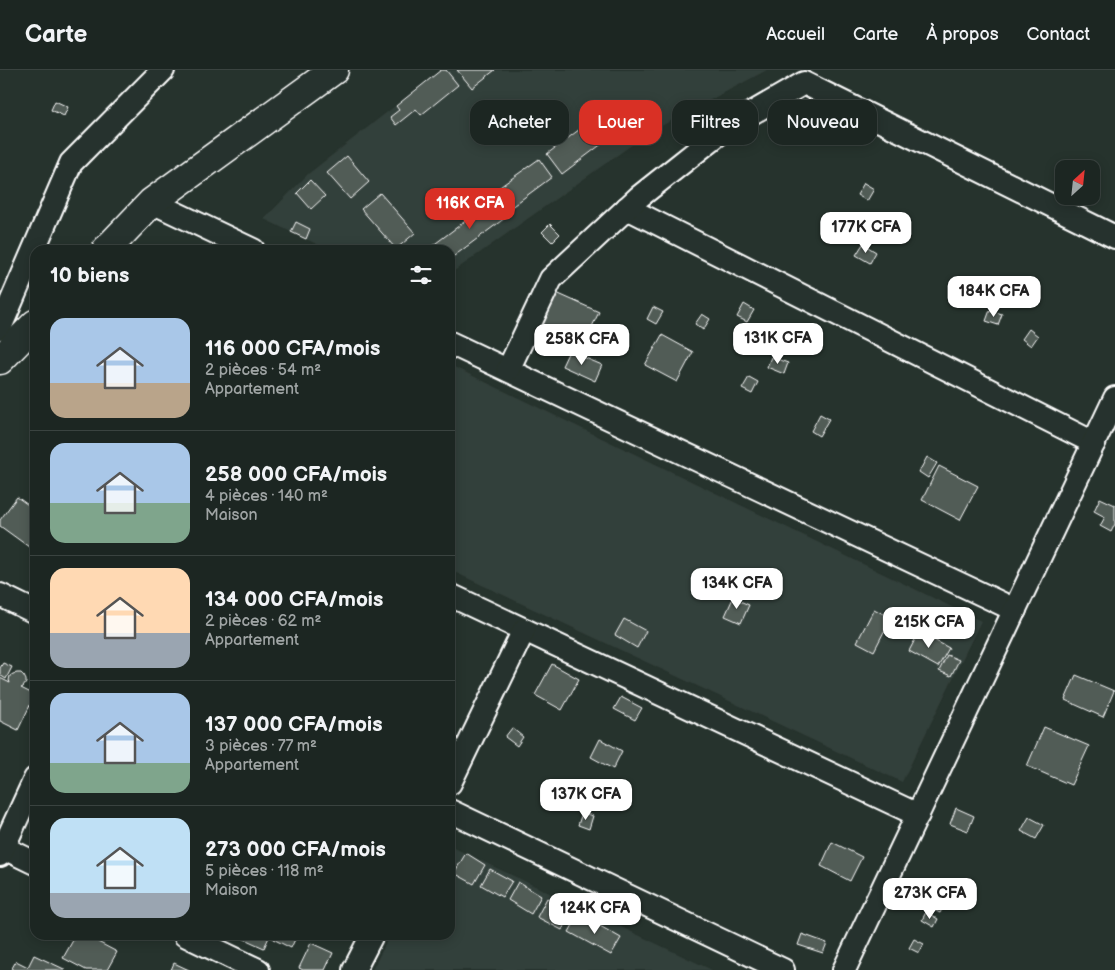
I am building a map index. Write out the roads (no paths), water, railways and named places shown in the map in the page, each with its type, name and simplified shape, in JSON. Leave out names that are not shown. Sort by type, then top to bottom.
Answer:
[{"type":"main road","points":[[111,245],[152,202],[334,70]]},
{"type":"main road","points":[[0,360],[30,329]]},
{"type":"street","points":[[36,245],[71,163],[163,70]]},
{"type":"street","points":[[508,370],[551,279],[639,197],[726,128],[804,83],[1115,237]]},
{"type":"street","points":[[152,202],[229,245]]},
{"type":"street","points":[[627,208],[1094,443]]},
{"type":"street","points":[[0,328],[30,258]]},
{"type":"street","points":[[455,345],[1015,610]]},
{"type":"street","points":[[844,970],[1115,398]]},
{"type":"street","points":[[0,595],[30,610]]},
{"type":"street","points":[[455,597],[918,815]]},
{"type":"street","points":[[455,773],[524,630]]},
{"type":"street","points":[[30,789],[1,850],[30,861]]},
{"type":"street","points":[[455,813],[783,970]]},
{"type":"street","points":[[195,940],[258,970]]},
{"type":"street","points":[[354,970],[369,940]]}]
